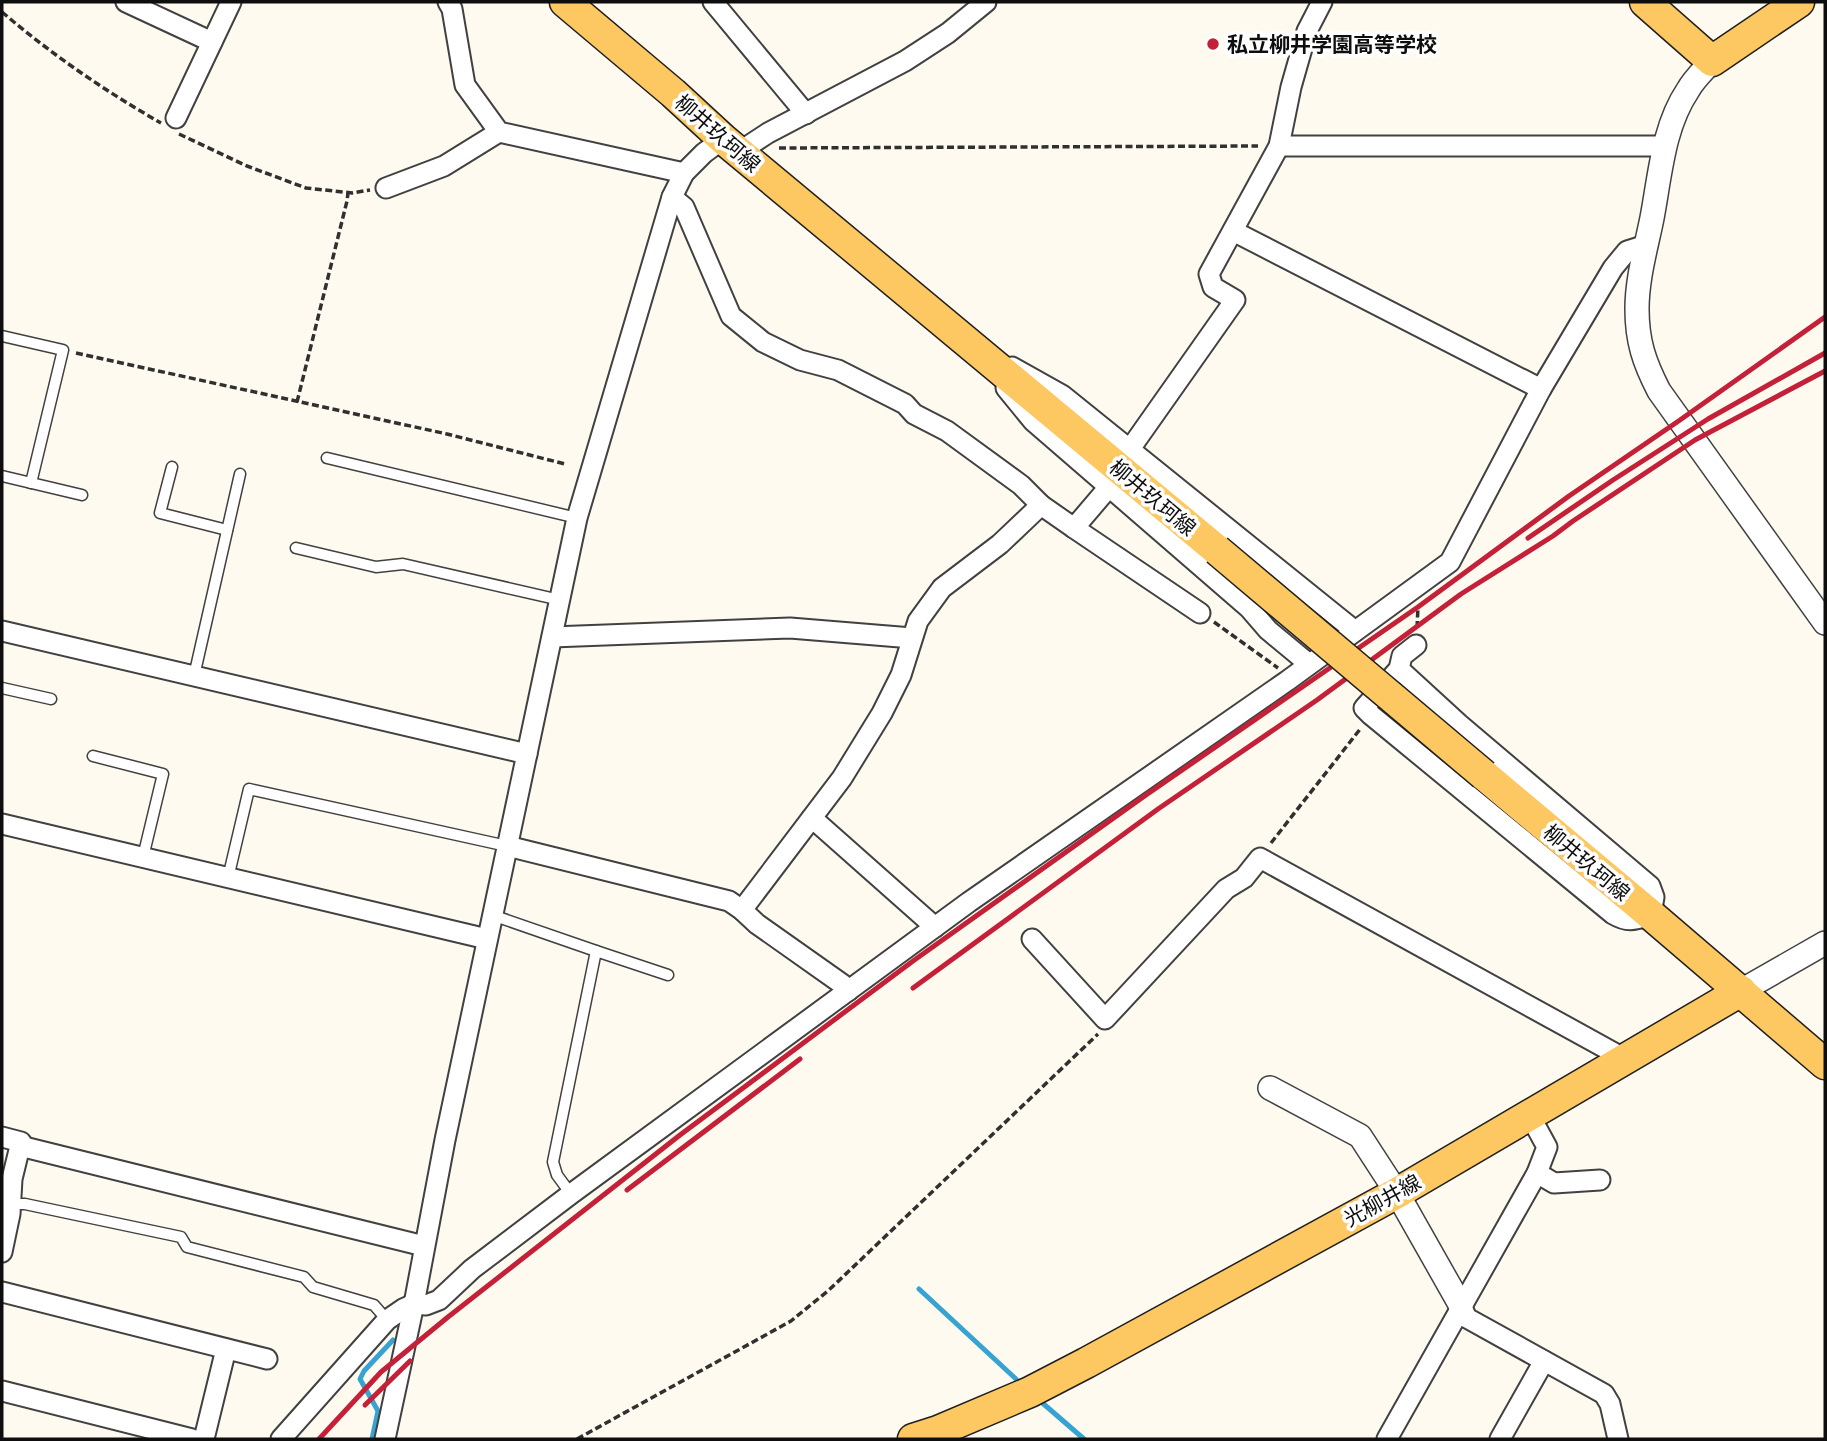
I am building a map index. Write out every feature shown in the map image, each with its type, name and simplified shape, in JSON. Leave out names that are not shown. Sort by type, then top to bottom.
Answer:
[{"type":"main road","name":"柳井玖珂線","points":[[565,2],[731,146],[1741,991]]},
{"type":"main road","points":[[1646,2],[1712,61],[1799,2]]},
{"type":"main road","points":[[1741,991],[1825,1064]]},
{"type":"main road","name":"光柳井線","points":[[913,1439],[1030,1392],[1086,1363],[1396,1193],[1741,991]]},
{"type":"street","points":[[126,2],[212,42]]},
{"type":"street","points":[[176,118],[231,2]]},
{"type":"street","points":[[448,2],[452,9],[466,85],[499,132],[684,173]]},
{"type":"street","points":[[713,2],[806,114]]},
{"type":"street","points":[[385,1439],[492,915],[578,518],[672,197],[684,173],[704,153],[768,133],[905,61],[948,33],[986,2]]},
{"type":"street","points":[[1130,449],[1235,300],[1213,287],[1209,274],[1279,146],[1291,87],[1307,31],[1322,2]]},
{"type":"street","points":[[1712,61],[1688,90],[1665,146],[1637,307],[1639,334],[1645,363],[1659,391],[1825,623]]},
{"type":"street","points":[[386,188],[444,166],[499,132]]},
{"type":"street","points":[[1279,146],[1665,146]]},
{"type":"street","points":[[672,197],[684,207],[731,316],[763,342],[800,360],[838,370],[905,404],[914,414],[947,431],[1021,485],[1041,505],[1200,613]]},
{"type":"street","points":[[1233,231],[1541,389]]},
{"type":"street","points":[[281,1439],[387,1320],[414,1304],[426,1305],[439,1300],[472,1269],[571,1194],[935,927],[1287,681],[1450,562],[1541,389],[1613,268],[1627,251],[1646,246]]},
{"type":"street","points":[[986,357],[1019,369],[1062,395],[1355,631]]},
{"type":"street","points":[[986,357],[1003,385],[1033,421],[1250,608],[1268,630],[1309,664]]},
{"type":"street","points":[[1074,528],[1109,487]]},
{"type":"street","points":[[742,910],[842,778],[882,713],[901,675],[918,621],[942,588],[1000,544],[1041,505]]},
{"type":"street","points":[[1250,608],[1281,571]]},
{"type":"street","points":[[552,637],[790,628],[912,638]]},
{"type":"street","points":[[2,631],[527,754]]},
{"type":"street","points":[[1399,669],[1459,724],[1650,886],[1654,897],[1651,915],[1636,920],[1623,920],[1613,914],[1364,708],[1399,669],[1402,656],[1416,645]]},
{"type":"street","points":[[812,818],[935,927]]},
{"type":"street","points":[[2,824],[487,939]]},
{"type":"street","points":[[507,846],[729,901],[848,991]]},
{"type":"street","points":[[1032,939],[1105,1019],[1226,889],[1244,878],[1260,858],[1627,1060]]},
{"type":"street","points":[[1741,991],[1825,943]]},
{"type":"street","points":[[1270,1088],[1360,1136],[1396,1193],[1467,1318],[1604,1394],[1610,1404],[1618,1439]]},
{"type":"street","points":[[1387,1439],[1537,1173],[1547,1147],[1529,1114]]},
{"type":"street","points":[[2,1137],[21,1142],[12,1179],[10,1214],[2,1252]]},
{"type":"street","points":[[20,1146],[424,1246]]},
{"type":"street","points":[[1537,1173],[1554,1183],[1600,1180]]},
{"type":"street","points":[[2,1292],[267,1359]]},
{"type":"street","points":[[204,1439],[226,1349]]},
{"type":"street","points":[[1500,1439],[1544,1361]]},
{"type":"street","points":[[2,1391],[192,1439]]},
{"type":"lane","points":[[2,337],[64,350],[32,483]]},
{"type":"lane","points":[[327,458],[578,518]]},
{"type":"lane","points":[[172,467],[160,513],[227,530]]},
{"type":"lane","points":[[194,676],[240,474]]},
{"type":"lane","points":[[2,476],[82,495]]},
{"type":"lane","points":[[296,548],[376,567],[403,564],[560,600]]},
{"type":"lane","points":[[2,688],[51,699]]},
{"type":"lane","points":[[93,756],[163,774],[143,857]]},
{"type":"lane","points":[[228,878],[249,789],[507,846]]},
{"type":"lane","points":[[492,915],[668,975]]},
{"type":"lane","points":[[571,1194],[557,1175],[553,1162],[596,951]]},
{"type":"lane","points":[[11,1204],[25,1204],[181,1237],[187,1247],[303,1277],[313,1287],[374,1305],[387,1320]]},
{"type":"path","points":[[770,149],[1279,146]]},
{"type":"path","points":[[297,401],[348,192]]},
{"type":"path","points":[[64,350],[565,464]]},
{"type":"path","points":[[1416,645],[1420,584]]},
{"type":"path","points":[[1200,613],[1277,666],[1287,681]]},
{"type":"path","points":[[1260,858],[1371,715]]},
{"type":"path","points":[[577,1439],[790,1321],[829,1290],[1099,1033],[1105,1019]]},
{"type":"waterway","points":[[919,1289],[1016,1379]]},
{"type":"waterway","points":[[372,1439],[378,1411],[360,1379],[364,1371],[393,1340]]},
{"type":"waterway","points":[[1039,1400],[1084,1439]]},
{"type":"railway","points":[[319,1439],[381,1372],[448,1317],[680,1135],[913,961],[1146,795],[1418,607],[1569,496],[1825,317]]},
{"type":"railway","points":[[1528,538],[1708,419],[1825,353]]},
{"type":"railway","points":[[913,988],[1158,809],[1317,700],[1461,594],[1553,536],[1695,440],[1825,371]]},
{"type":"railway","points":[[627,1190],[800,1059]]},
{"type":"railway","points":[[365,1405],[410,1361]]},
{"type":"place","name":"私立柳井学園高等学校","points":[[1213,44]]}]
